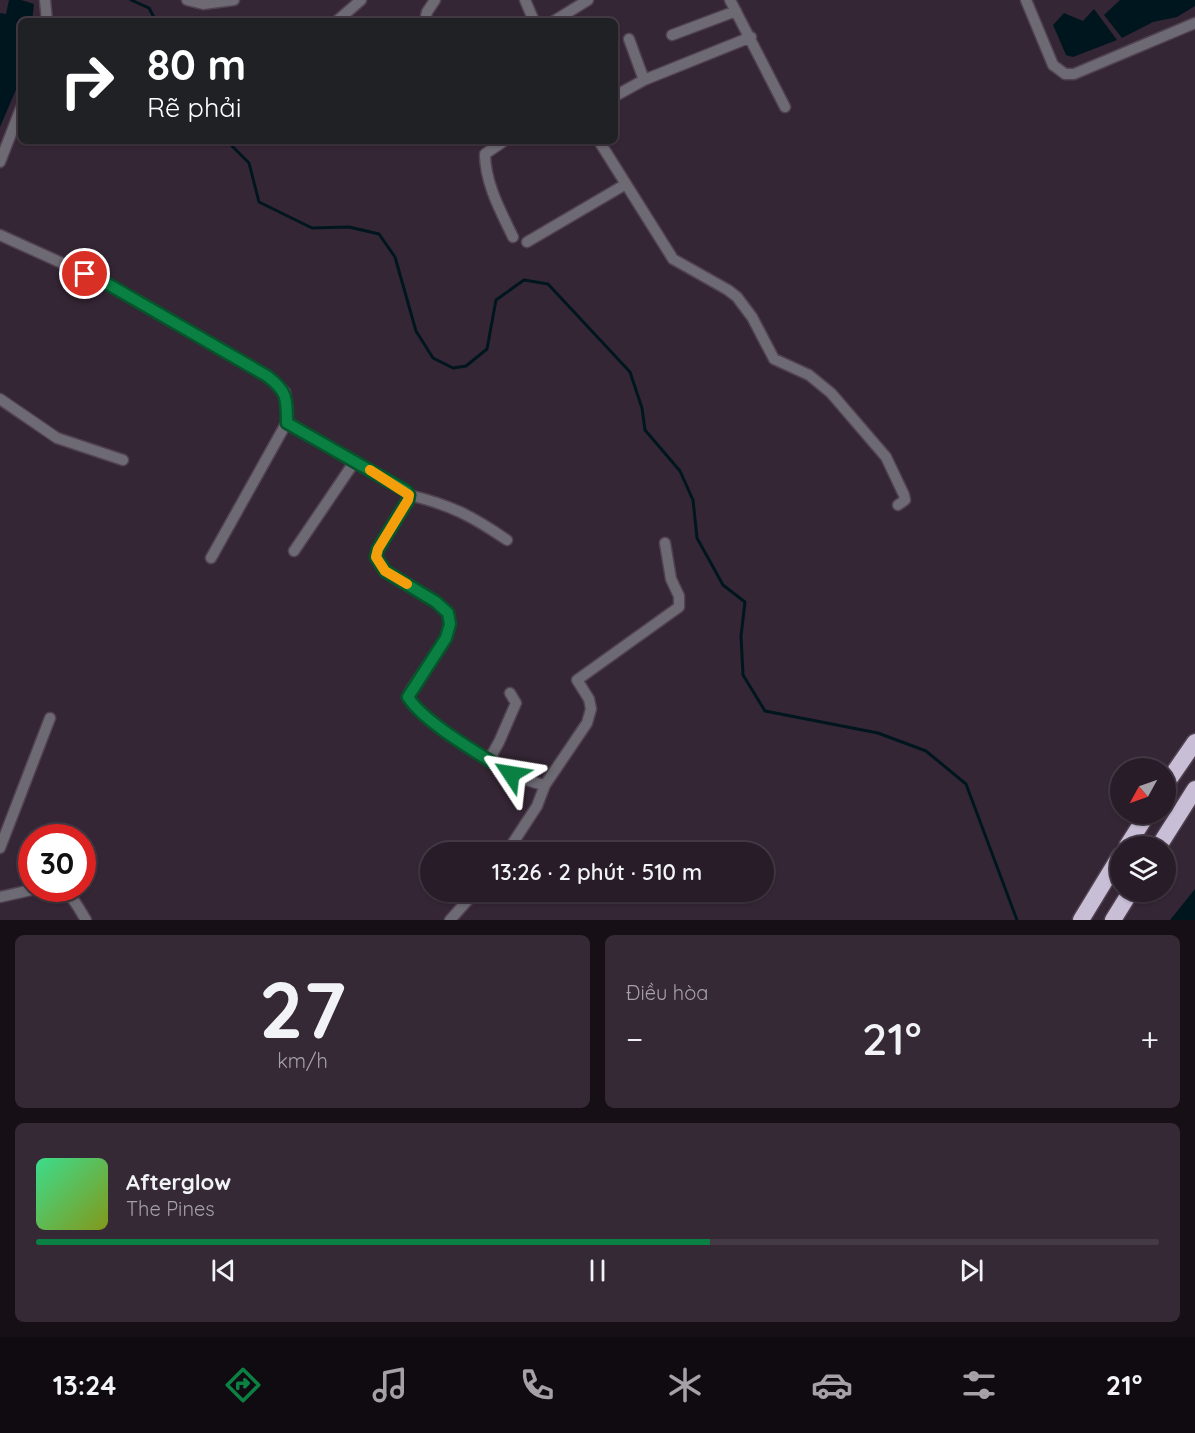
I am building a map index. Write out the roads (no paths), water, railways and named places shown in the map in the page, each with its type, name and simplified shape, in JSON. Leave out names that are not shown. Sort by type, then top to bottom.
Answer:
[{"type":"highway","points":[[1176,770],[1195,742]]},
{"type":"highway","points":[[1165,836],[1195,789]]},
{"type":"highway","points":[[1081,920],[1110,872]]},
{"type":"highway","points":[[1113,920],[1124,902]]},
{"type":"street","points":[[45,0],[46,18]]},
{"type":"street","points":[[187,0],[203,4],[234,0]]},
{"type":"street","points":[[340,18],[361,0]]},
{"type":"street","points":[[426,18],[435,0]]},
{"type":"street","points":[[525,0],[533,18]]},
{"type":"street","points":[[559,18],[588,0]]},
{"type":"street","points":[[730,0],[785,107]]},
{"type":"street","points":[[1026,0],[1053,64],[1065,74],[1074,74],[1195,23]]},
{"type":"street","points":[[672,35],[736,11]]},
{"type":"street","points":[[618,94],[693,58],[751,37]]},
{"type":"street","points":[[628,39],[644,80]]},
{"type":"street","points":[[0,162],[18,116]]},
{"type":"street","points":[[500,144],[485,154],[485,165],[501,212],[513,237]]},
{"type":"street","points":[[601,144],[673,259],[737,297],[752,317],[774,359],[819,381],[879,448],[895,473],[904,495],[904,500],[898,505]]},
{"type":"street","points":[[527,242],[626,184]]},
{"type":"street","points":[[0,235],[106,283],[267,376],[285,392],[287,423],[211,558]]},
{"type":"street","points":[[0,399],[57,438],[123,460]]},
{"type":"street","points":[[287,423],[355,461],[409,495],[440,502],[472,517],[507,540]]},
{"type":"street","points":[[294,551],[355,461]]},
{"type":"street","points":[[409,495],[378,549],[376,557],[385,571],[436,602],[448,613],[450,624],[446,638],[408,697],[418,710],[489,760],[531,783],[545,785]]},
{"type":"street","points":[[514,842],[537,806],[545,785],[587,723],[591,709],[589,699],[578,680],[679,606],[679,596],[671,579],[665,543]]},
{"type":"street","points":[[489,760],[516,703],[510,693]]},
{"type":"street","points":[[0,848],[50,718]]},
{"type":"street","points":[[0,897],[18,893]]},
{"type":"street","points":[[73,902],[86,920]]},
{"type":"street","points":[[450,920],[466,902]]},
{"type":"water","points":[[9,0],[21,0],[34,4],[32,18],[18,18],[18,85],[0,127],[0,13],[6,14]]},
{"type":"water","points":[[1120,0],[1195,0],[1195,6],[1177,17],[1153,22],[1122,38],[1104,15]]},
{"type":"water","points":[[1094,9],[1117,40],[1073,57],[1066,55],[1053,25],[1064,13],[1083,21]]},
{"type":"water","points":[[1195,889],[1195,920],[1170,920]]},
{"type":"waterway","points":[[131,0],[149,8],[154,18]]},
{"type":"waterway","points":[[230,144],[249,163],[259,202],[312,228],[349,227],[379,234],[395,257],[416,331],[433,358],[453,368],[466,366],[487,349],[496,300],[524,280],[548,284],[630,372],[642,408],[645,430],[680,471],[693,500],[697,538],[723,585],[745,602],[741,636],[743,675],[765,711],[878,733],[926,751],[966,784],[1017,920]]}]
